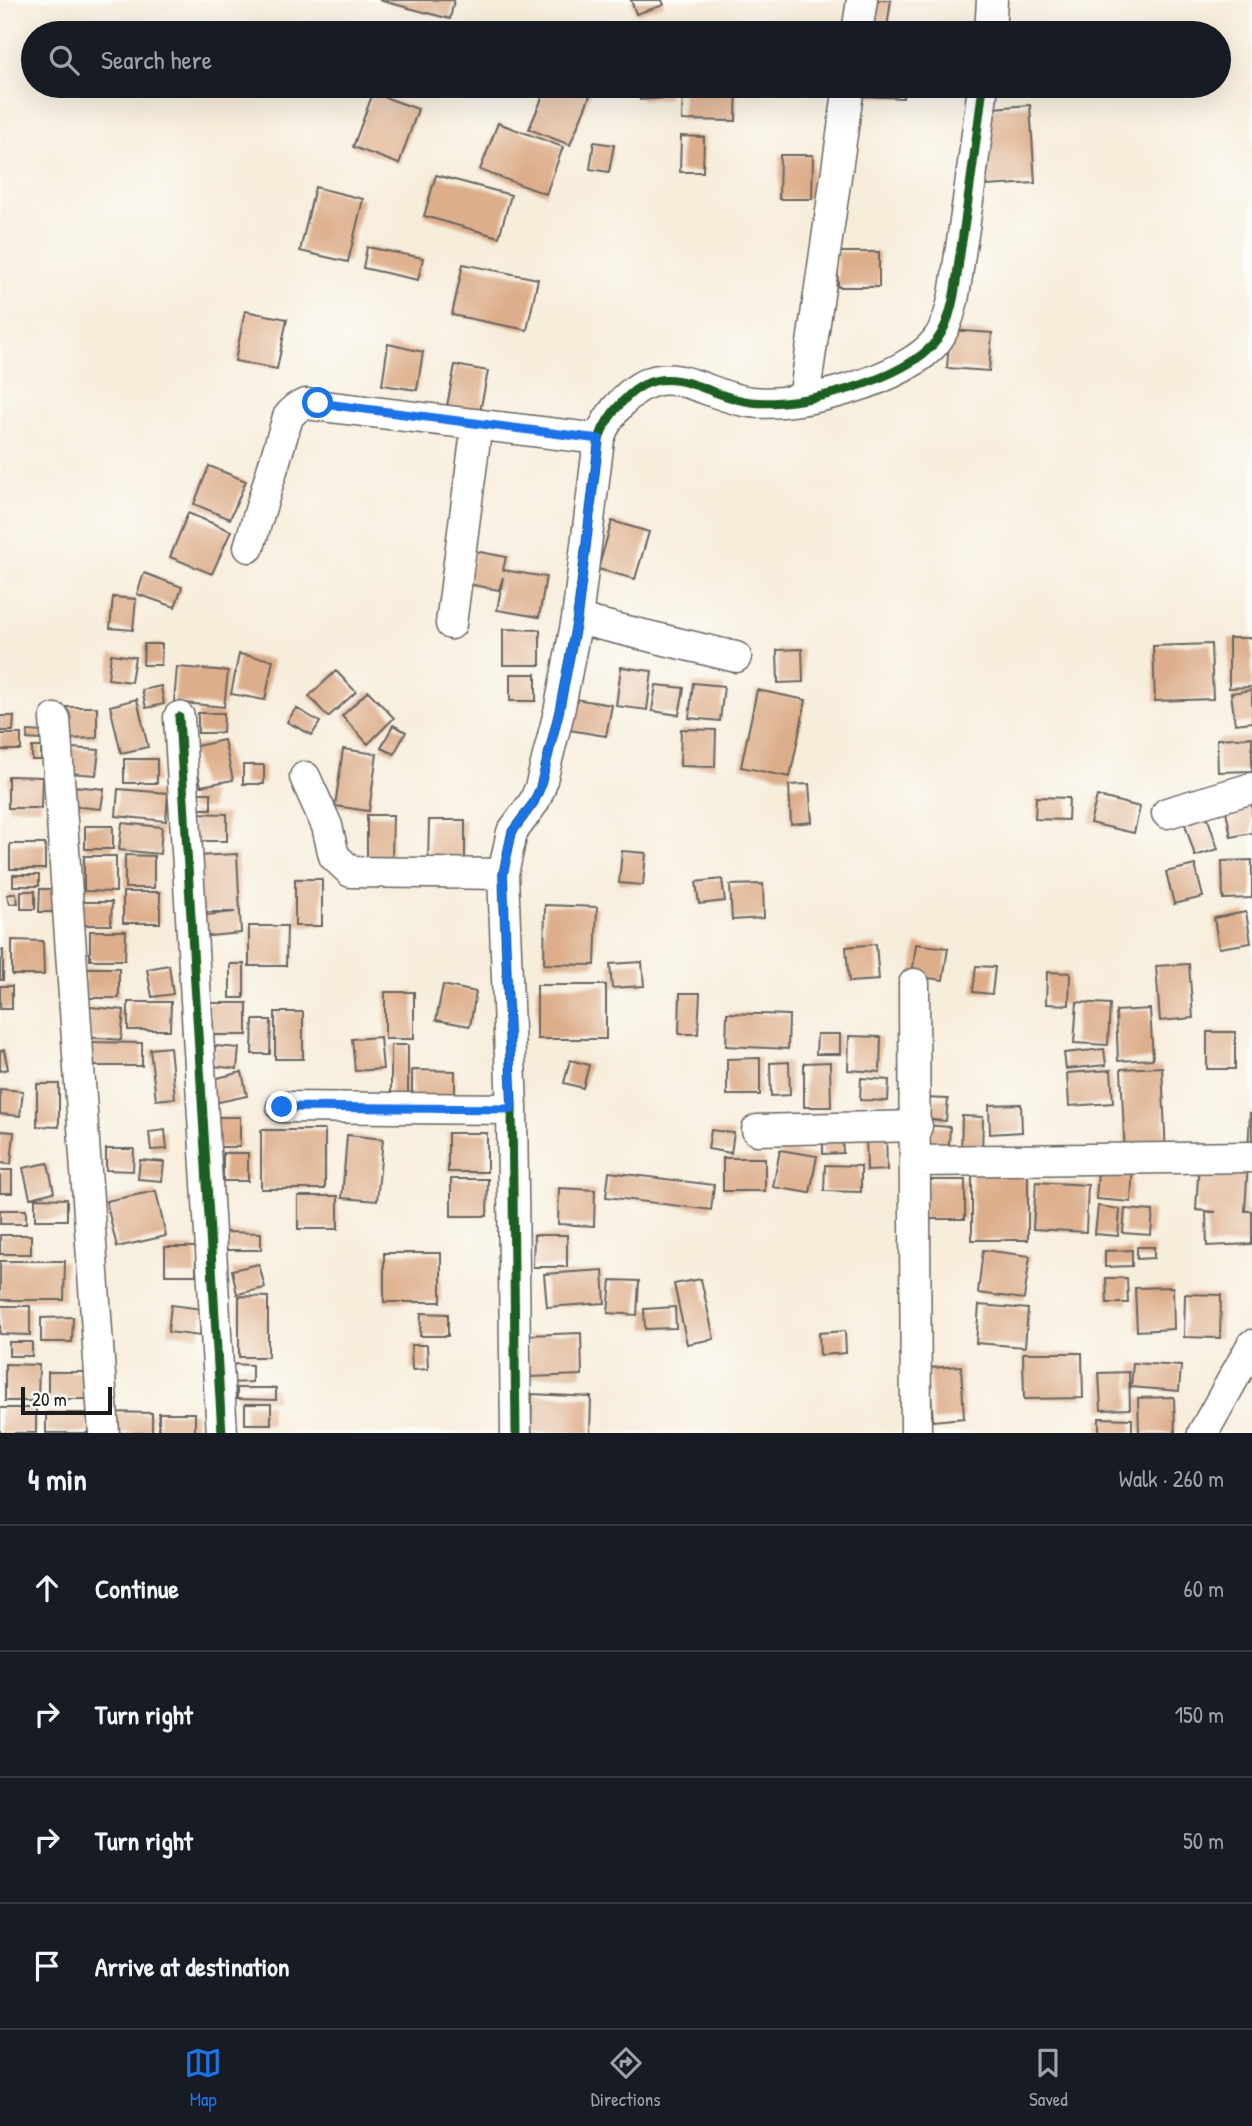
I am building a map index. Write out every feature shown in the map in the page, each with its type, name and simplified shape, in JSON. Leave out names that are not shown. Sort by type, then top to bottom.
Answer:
[{"type":"street","points":[[859,21],[862,0]]},
{"type":"street","points":[[991,21],[992,0]]},
{"type":"street","points":[[804,399],[847,98]]},
{"type":"street","points":[[516,1433],[512,1109],[503,874],[512,832],[534,802],[540,788],[577,619],[599,439],[611,413],[633,390],[647,382],[683,380],[750,402],[804,399],[870,382],[902,368],[938,339],[948,317],[957,274],[981,98]]},
{"type":"street","points":[[249,547],[288,417],[296,408],[318,403],[599,439]]},
{"type":"street","points":[[451,624],[477,424]]},
{"type":"street","points":[[577,619],[736,657]]},
{"type":"street","points":[[179,717],[222,1433]]},
{"type":"street","points":[[55,719],[104,1433]]},
{"type":"street","points":[[305,777],[327,826],[334,856],[351,872],[503,874]]},
{"type":"street","points":[[1167,813],[1252,788]]},
{"type":"street","points":[[914,984],[917,1161],[916,1433]]},
{"type":"street","points":[[282,1107],[512,1109]]},
{"type":"street","points":[[757,1130],[916,1125]]},
{"type":"street","points":[[917,1161],[1252,1157]]},
{"type":"street","points":[[1203,1433],[1252,1345]]},
{"type":"building","points":[[379,0],[454,0],[450,19]]},
{"type":"building","points":[[631,0],[662,0],[664,5],[636,14]]},
{"type":"building","points":[[868,0],[891,0],[888,21],[865,21]]},
{"type":"building","points":[[371,98],[387,98],[418,109],[399,164],[353,147]]},
{"type":"building","points":[[542,98],[589,98],[570,145],[529,129]]},
{"type":"building","points":[[683,98],[737,98],[736,121],[682,120]]},
{"type":"building","points":[[1030,105],[1035,183],[987,186],[982,109]]},
{"type":"building","points":[[498,123],[563,147],[546,194],[480,170]]},
{"type":"building","points":[[681,136],[704,137],[703,172],[680,172]]},
{"type":"building","points":[[594,142],[614,145],[609,172],[590,169]]},
{"type":"building","points":[[780,155],[813,155],[812,199],[779,199]]},
{"type":"building","points":[[436,175],[511,195],[499,237],[424,216]]},
{"type":"building","points":[[315,187],[363,199],[348,262],[300,251]]},
{"type":"building","points":[[367,247],[423,258],[418,280],[363,268]]},
{"type":"building","points":[[837,252],[879,252],[879,287],[838,287]]},
{"type":"building","points":[[463,264],[538,279],[527,330],[452,315]]},
{"type":"building","points":[[245,311],[287,319],[277,369],[235,361]]},
{"type":"building","points":[[950,330],[992,333],[989,371],[947,368]]},
{"type":"building","points":[[388,344],[423,352],[417,390],[382,385]]},
{"type":"building","points":[[455,365],[488,371],[478,422],[445,416]]},
{"type":"building","points":[[209,466],[246,481],[230,519],[194,504]]},
{"type":"building","points":[[188,513],[231,531],[212,574],[170,557]]},
{"type":"building","points":[[612,521],[649,532],[635,579],[598,569]]},
{"type":"building","points":[[475,551],[506,557],[503,570],[546,577],[539,617],[497,610],[503,577],[499,590],[468,584]]},
{"type":"building","points":[[144,573],[182,587],[175,607],[137,594]]},
{"type":"building","points":[[113,597],[136,599],[133,630],[110,628]]},
{"type":"building","points":[[503,629],[540,630],[540,665],[503,665]]},
{"type":"building","points":[[1229,638],[1252,638],[1252,687],[1229,688]]},
{"type":"building","points":[[144,644],[162,644],[161,665],[143,665]]},
{"type":"building","points":[[1211,644],[1213,699],[1155,701],[1153,646]]},
{"type":"building","points":[[802,649],[803,682],[778,683],[777,650]]},
{"type":"building","points":[[111,654],[135,657],[131,682],[108,679]]},
{"type":"building","points":[[239,654],[273,660],[265,700],[231,694]]},
{"type":"building","points":[[177,667],[228,671],[224,707],[174,702]]},
{"type":"building","points":[[621,667],[652,671],[647,710],[616,706]]},
{"type":"building","points":[[336,671],[356,692],[328,717],[309,696]]},
{"type":"building","points":[[510,674],[536,674],[536,701],[510,701]]},
{"type":"building","points":[[693,683],[724,686],[720,721],[689,718]]},
{"type":"building","points":[[656,685],[684,688],[679,715],[652,711]]},
{"type":"building","points":[[161,686],[164,704],[146,708],[142,690]]},
{"type":"building","points":[[757,690],[806,700],[790,777],[741,767]]},
{"type":"building","points":[[1252,690],[1252,722],[1235,724],[1231,693]]},
{"type":"building","points":[[368,691],[394,718],[368,744],[342,716]]},
{"type":"building","points":[[137,699],[148,747],[121,753],[110,706]]},
{"type":"building","points":[[575,699],[612,705],[606,736],[569,730]]},
{"type":"building","points":[[66,707],[97,707],[97,738],[66,739]]},
{"type":"building","points":[[296,708],[320,722],[312,735],[287,722]]},
{"type":"building","points":[[198,713],[224,713],[223,733],[198,733]]},
{"type":"building","points":[[0,716],[14,716],[13,731],[0,731]]},
{"type":"building","points":[[393,725],[406,732],[394,754],[381,748]]},
{"type":"building","points":[[681,729],[716,730],[715,767],[680,766]]},
{"type":"building","points":[[28,731],[42,732],[41,740],[27,739]]},
{"type":"building","points":[[0,734],[21,734],[21,750],[0,750]]},
{"type":"building","points":[[1252,737],[1252,771],[1218,772],[1217,739]]},
{"type":"building","points":[[224,740],[233,780],[201,786],[192,747]]},
{"type":"building","points":[[32,747],[41,747],[41,760],[32,760]]},
{"type":"building","points":[[72,748],[99,750],[96,775],[70,773]]},
{"type":"building","points":[[343,749],[377,754],[369,811],[335,806]]},
{"type":"building","points":[[124,759],[157,759],[157,783],[124,783]]},
{"type":"building","points":[[243,765],[264,765],[264,784],[243,784]]},
{"type":"building","points":[[8,776],[42,777],[41,808],[8,808]]},
{"type":"building","points":[[809,784],[812,822],[791,824],[789,785]]},
{"type":"building","points":[[73,786],[104,789],[101,809],[71,806]]},
{"type":"building","points":[[118,789],[168,793],[166,821],[116,816]]},
{"type":"building","points":[[190,793],[211,793],[211,809],[190,809]]},
{"type":"building","points":[[1097,796],[1140,807],[1134,833],[1090,823]]},
{"type":"building","points":[[1036,797],[1069,798],[1068,820],[1035,819]]},
{"type":"building","points":[[1252,800],[1252,833],[1231,837],[1225,805]]},
{"type":"building","points":[[193,813],[227,814],[227,841],[192,841]]},
{"type":"building","points":[[367,815],[393,815],[392,860],[367,860]]},
{"type":"building","points":[[1207,816],[1218,849],[1195,856],[1185,824]]},
{"type":"building","points":[[429,820],[465,820],[465,863],[428,863]]},
{"type":"building","points":[[122,823],[162,827],[160,854],[119,850]]},
{"type":"building","points":[[85,826],[113,826],[113,849],[85,849]]},
{"type":"building","points":[[10,844],[45,844],[45,869],[10,869]]},
{"type":"building","points":[[622,851],[646,853],[643,885],[619,883]]},
{"type":"building","points":[[237,854],[241,933],[199,937],[197,916],[235,912],[196,912],[195,856]]},
{"type":"building","points":[[125,855],[154,856],[154,888],[125,888]]},
{"type":"building","points":[[84,856],[116,856],[116,892],[84,891]]},
{"type":"building","points":[[1252,860],[1252,898],[1223,899],[1222,861]]},
{"type":"building","points":[[1195,865],[1203,897],[1174,904],[1166,872]]},
{"type":"building","points":[[13,875],[39,875],[39,886],[13,886]]},
{"type":"building","points":[[295,879],[322,879],[322,926],[295,926]]},
{"type":"building","points":[[722,879],[725,901],[699,904],[696,882]]},
{"type":"building","points":[[763,884],[764,918],[732,920],[730,885]]},
{"type":"building","points":[[40,889],[54,889],[54,912],[39,912]]},
{"type":"building","points":[[21,891],[35,891],[35,909],[21,909]]},
{"type":"building","points":[[123,892],[160,892],[160,923],[123,923]]},
{"type":"building","points":[[16,893],[18,903],[10,904],[7,895]]},
{"type":"building","points":[[82,902],[112,902],[111,925],[81,925]]},
{"type":"building","points":[[545,905],[597,907],[595,965],[544,964]]},
{"type":"building","points":[[1246,912],[1251,943],[1219,948],[1214,918]]},
{"type":"building","points":[[249,926],[287,926],[286,966],[249,966]]},
{"type":"building","points":[[90,931],[126,931],[125,960],[90,960]]},
{"type":"building","points":[[12,940],[43,941],[44,975],[12,975]]},
{"type":"building","points":[[876,944],[879,980],[849,982],[846,947]]},
{"type":"building","points":[[916,944],[948,948],[943,980],[912,976]]},
{"type":"building","points":[[0,950],[3,950],[3,980],[0,980]]},
{"type":"building","points":[[642,962],[644,986],[612,988],[610,964]]},
{"type":"building","points":[[230,964],[244,964],[244,998],[230,998]]},
{"type":"building","points":[[1189,964],[1193,1018],[1160,1021],[1156,966]]},
{"type":"building","points":[[169,965],[173,994],[152,997],[147,969]]},
{"type":"building","points":[[976,966],[995,967],[992,994],[973,992]]},
{"type":"building","points":[[85,968],[119,968],[119,998],[85,998]]},
{"type":"building","points":[[1047,972],[1070,973],[1069,1005],[1046,1004]]},
{"type":"building","points":[[443,985],[476,992],[470,1026],[436,1020]]},
{"type":"building","points":[[537,985],[606,985],[606,1039],[537,1039]]},
{"type":"building","points":[[0,986],[12,986],[12,1009],[0,1009]]},
{"type":"building","points":[[385,992],[414,992],[414,1039],[385,1039]]},
{"type":"building","points":[[680,993],[700,993],[698,1034],[679,1034]]},
{"type":"building","points":[[128,1002],[171,1002],[170,1030],[128,1030]]},
{"type":"building","points":[[1077,1002],[1110,1004],[1108,1045],[1074,1043]]},
{"type":"building","points":[[204,1003],[247,1003],[247,1035],[204,1035]]},
{"type":"building","points":[[90,1007],[124,1010],[121,1040],[88,1037]]},
{"type":"building","points":[[1150,1009],[1153,1059],[1118,1061],[1116,1011]]},
{"type":"building","points":[[275,1012],[303,1012],[303,1059],[275,1059]]},
{"type":"building","points":[[727,1013],[789,1015],[788,1049],[726,1046]]},
{"type":"building","points":[[253,1020],[271,1020],[270,1054],[252,1054]]},
{"type":"building","points":[[1207,1032],[1235,1032],[1235,1069],[1207,1069]]},
{"type":"building","points":[[817,1034],[840,1034],[840,1054],[816,1054]]},
{"type":"building","points":[[849,1036],[881,1037],[880,1072],[848,1070]]},
{"type":"building","points":[[380,1037],[383,1069],[355,1071],[352,1039]]},
{"type":"building","points":[[88,1042],[142,1043],[142,1066],[88,1066]]},
{"type":"building","points":[[391,1045],[408,1045],[408,1102],[391,1102]]},
{"type":"building","points":[[215,1046],[239,1048],[237,1069],[213,1066]]},
{"type":"building","points":[[170,1047],[175,1098],[156,1100],[150,1049]]},
{"type":"building","points":[[1104,1049],[1106,1065],[1066,1069],[1064,1053]]},
{"type":"building","points":[[4,1050],[8,1069],[0,1071],[0,1051]]},
{"type":"building","points":[[760,1058],[760,1095],[727,1095],[727,1059]]},
{"type":"building","points":[[570,1060],[589,1065],[583,1088],[564,1083]]},
{"type":"building","points":[[789,1062],[790,1095],[771,1096],[770,1063]]},
{"type":"building","points":[[830,1062],[831,1107],[804,1107],[804,1063]]},
{"type":"building","points":[[1162,1067],[1166,1155],[1125,1157],[1121,1069]]},
{"type":"building","points":[[412,1070],[455,1071],[455,1104],[412,1104]]},
{"type":"building","points":[[1111,1070],[1113,1103],[1069,1106],[1067,1073]]},
{"type":"building","points":[[242,1072],[247,1096],[214,1103],[209,1080]]},
{"type":"building","points":[[861,1078],[889,1080],[888,1101],[860,1100]]},
{"type":"building","points":[[37,1084],[59,1084],[59,1127],[37,1126]]},
{"type":"building","points":[[0,1089],[23,1091],[20,1116],[0,1114]]},
{"type":"building","points":[[924,1098],[948,1099],[946,1121],[922,1119]]},
{"type":"building","points":[[1021,1104],[1022,1132],[990,1134],[989,1105]]},
{"type":"building","points":[[1250,1113],[1252,1153],[1248,1153]]},
{"type":"building","points":[[962,1116],[983,1117],[982,1155],[961,1154]]},
{"type":"building","points":[[208,1117],[240,1117],[240,1147],[207,1147]]},
{"type":"building","points":[[923,1125],[950,1127],[948,1159],[921,1157]]},
{"type":"building","points":[[165,1130],[167,1149],[151,1150],[149,1132]]},
{"type":"building","points":[[261,1130],[325,1130],[325,1189],[261,1189]]},
{"type":"building","points":[[711,1130],[734,1133],[731,1153],[708,1149]]},
{"type":"building","points":[[0,1131],[14,1132],[11,1164],[0,1163]]},
{"type":"building","points":[[886,1131],[887,1170],[867,1171],[866,1132]]},
{"type":"building","points":[[823,1132],[842,1132],[843,1153],[823,1154]]},
{"type":"building","points":[[448,1133],[487,1133],[487,1172],[448,1172]]},
{"type":"building","points":[[347,1135],[383,1139],[377,1201],[342,1198]]},
{"type":"building","points":[[106,1149],[134,1149],[133,1171],[106,1170]]},
{"type":"building","points":[[780,1150],[817,1156],[810,1193],[773,1187]]},
{"type":"building","points":[[223,1153],[248,1153],[248,1181],[223,1181]]},
{"type":"building","points":[[723,1158],[765,1158],[765,1191],[723,1191]]},
{"type":"building","points":[[1099,1159],[1133,1162],[1131,1202],[1096,1199]]},
{"type":"building","points":[[1199,1159],[1248,1162],[1245,1211],[1252,1211],[1252,1244],[1207,1246],[1206,1212],[1216,1212],[1196,1210]]},
{"type":"building","points":[[140,1160],[164,1162],[162,1181],[138,1179]]},
{"type":"building","points":[[48,1163],[54,1192],[30,1198],[23,1168]]},
{"type":"building","points":[[825,1165],[861,1166],[861,1192],[824,1191]]},
{"type":"building","points":[[972,1169],[1028,1170],[1028,1240],[972,1240]]},
{"type":"building","points":[[0,1170],[12,1170],[12,1193],[0,1193]]},
{"type":"building","points":[[609,1172],[714,1185],[711,1210],[606,1197]]},
{"type":"building","points":[[451,1179],[488,1179],[487,1216],[451,1216]]},
{"type":"building","points":[[924,1180],[965,1180],[965,1219],[924,1219]]},
{"type":"building","points":[[1036,1182],[1088,1185],[1086,1232],[1033,1229]]},
{"type":"building","points":[[559,1188],[595,1190],[594,1226],[558,1224]]},
{"type":"building","points":[[156,1191],[166,1236],[117,1247],[106,1201]]},
{"type":"building","points":[[298,1196],[338,1196],[338,1229],[298,1229]]},
{"type":"building","points":[[35,1198],[67,1199],[67,1220],[35,1220]]},
{"type":"building","points":[[1098,1206],[1120,1209],[1118,1236],[1095,1234]]},
{"type":"building","points":[[1125,1209],[1153,1211],[1151,1235],[1123,1233]]},
{"type":"building","points":[[0,1210],[26,1210],[26,1224],[0,1224]]},
{"type":"building","points":[[225,1232],[261,1233],[261,1250],[225,1250]]},
{"type":"building","points":[[0,1235],[31,1235],[31,1254],[0,1254]]},
{"type":"building","points":[[534,1235],[567,1235],[567,1267],[533,1267]]},
{"type":"building","points":[[165,1247],[196,1247],[196,1275],[165,1275]]},
{"type":"building","points":[[1137,1247],[1154,1247],[1154,1258],[1137,1259]]},
{"type":"building","points":[[983,1250],[1030,1256],[1024,1299],[978,1293]]},
{"type":"building","points":[[1132,1250],[1132,1266],[1105,1267],[1105,1251]]},
{"type":"building","points":[[384,1253],[441,1253],[441,1302],[384,1302]]},
{"type":"building","points":[[0,1261],[65,1261],[64,1300],[0,1300]]},
{"type":"building","points":[[259,1264],[265,1288],[237,1294],[232,1270]]},
{"type":"building","points":[[603,1270],[605,1303],[547,1307],[544,1274]]},
{"type":"building","points":[[1106,1278],[1127,1278],[1128,1303],[1107,1303]]},
{"type":"building","points":[[701,1279],[714,1339],[687,1344],[674,1284]]},
{"type":"building","points":[[611,1280],[639,1281],[637,1315],[608,1313]]},
{"type":"building","points":[[1173,1287],[1174,1329],[1137,1331],[1135,1288]]},
{"type":"building","points":[[1185,1294],[1221,1295],[1220,1338],[1184,1337]]},
{"type":"building","points":[[239,1296],[268,1297],[268,1357],[239,1357]]},
{"type":"building","points":[[171,1305],[203,1309],[200,1336],[168,1332]]},
{"type":"building","points":[[979,1305],[1028,1309],[1025,1347],[976,1343]]},
{"type":"building","points":[[0,1306],[30,1306],[30,1335],[0,1334]]},
{"type":"building","points":[[675,1307],[676,1328],[645,1329],[644,1309]]},
{"type":"building","points":[[421,1313],[448,1314],[448,1336],[420,1336]]},
{"type":"building","points":[[73,1317],[72,1342],[41,1342],[41,1318]]},
{"type":"building","points":[[845,1331],[846,1353],[820,1355],[819,1333]]},
{"type":"building","points":[[581,1333],[582,1375],[529,1377],[528,1335]]},
{"type":"building","points":[[9,1342],[32,1342],[32,1356],[9,1356]]},
{"type":"building","points":[[411,1345],[427,1345],[428,1369],[412,1370]]},
{"type":"building","points":[[1023,1353],[1082,1353],[1083,1398],[1024,1399]]},
{"type":"building","points":[[1133,1363],[1181,1366],[1179,1391],[1131,1387]]},
{"type":"building","points":[[5,1364],[39,1365],[38,1401],[5,1401]]},
{"type":"building","points":[[229,1364],[252,1365],[252,1382],[228,1383]]},
{"type":"building","points":[[961,1366],[964,1418],[933,1421],[929,1368]]},
{"type":"building","points":[[48,1372],[86,1372],[86,1399],[48,1399]]},
{"type":"building","points":[[1129,1372],[1130,1409],[1101,1410],[1099,1373]]},
{"type":"building","points":[[237,1388],[276,1388],[276,1400],[237,1399]]},
{"type":"building","points":[[532,1394],[591,1397],[590,1433],[531,1433]]},
{"type":"building","points":[[1174,1397],[1175,1433],[1139,1433],[1138,1398]]},
{"type":"building","points":[[245,1404],[271,1404],[271,1424],[245,1424]]},
{"type":"building","points":[[0,1408],[36,1408],[36,1433],[0,1433]]},
{"type":"building","points":[[108,1412],[152,1413],[152,1433],[108,1433]]},
{"type":"building","points":[[46,1413],[88,1413],[88,1433],[46,1433]]},
{"type":"building","points":[[159,1413],[195,1413],[195,1433],[159,1433]]},
{"type":"building","points":[[1099,1418],[1132,1419],[1132,1433],[1099,1433]]},
{"type":"cycle path","points":[[516,1433],[512,1109],[503,874],[512,832],[534,802],[540,788],[559,712],[577,619],[599,439],[606,423],[620,404],[640,387],[655,381],[686,382],[734,399],[772,403],[823,396],[851,388],[878,379],[922,354],[943,331],[953,298],[981,98]]},
{"type":"cycle path","points":[[179,717],[222,1433]]},
{"type":"route","points":[[282,1107],[512,1109],[503,874],[512,832],[524,818],[540,788],[559,712],[588,545],[599,439],[318,403]]}]
